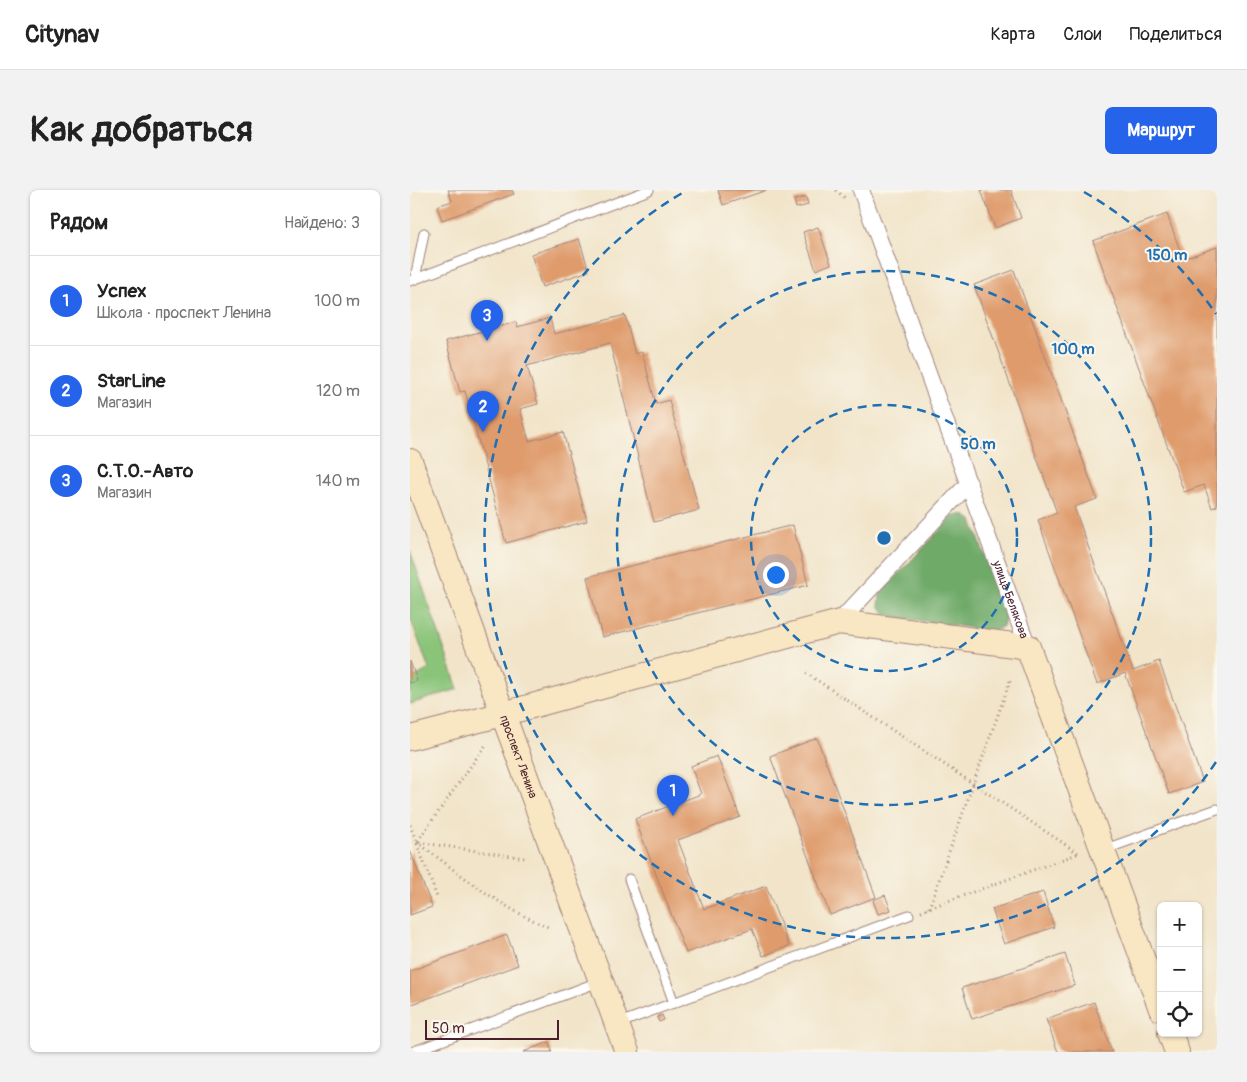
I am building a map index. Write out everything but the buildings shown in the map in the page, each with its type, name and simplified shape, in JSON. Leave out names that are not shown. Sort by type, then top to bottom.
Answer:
[{"type":"street","name":"улица Белякова","points":[[861,190],[1157,998]]},
{"type":"street","name":"проспект Ленина","points":[[410,461],[627,1052]]},
{"type":"street","points":[[839,622],[969,483]]},
{"type":"street","points":[[410,738],[839,622],[1028,647]]},
{"type":"street","points":[[1171,1037],[1177,1052]]},
{"type":"lane","points":[[413,280],[649,190]]},
{"type":"lane","points":[[413,280],[424,233]]},
{"type":"lane","points":[[1102,850],[1217,809]]},
{"type":"lane","points":[[630,880],[674,1003]]},
{"type":"lane","points":[[617,1024],[909,915]]},
{"type":"lane","points":[[412,1052],[601,981]]},
{"type":"path","points":[[806,673],[973,784],[1078,853],[929,908],[960,819],[973,784],[1010,681]]},
{"type":"path","points":[[416,842],[485,746]]},
{"type":"path","points":[[410,824],[438,900]]},
{"type":"path","points":[[416,842],[525,858]]},
{"type":"path","points":[[416,842],[480,890],[535,922],[550,928]]},
{"type":"green space","points":[[963,514],[972,520],[1006,615],[1003,626],[994,631],[888,616],[879,606],[880,594],[952,517]]},
{"type":"green space","points":[[410,550],[458,689],[410,704],[410,680],[429,669],[410,617]]},
{"type":"place","name":"С.Т.О.-Авто","points":[[487,341]]},
{"type":"place","name":"StarLine","points":[[483,432]]},
{"type":"place","name":"Успех","points":[[673,816]]}]
